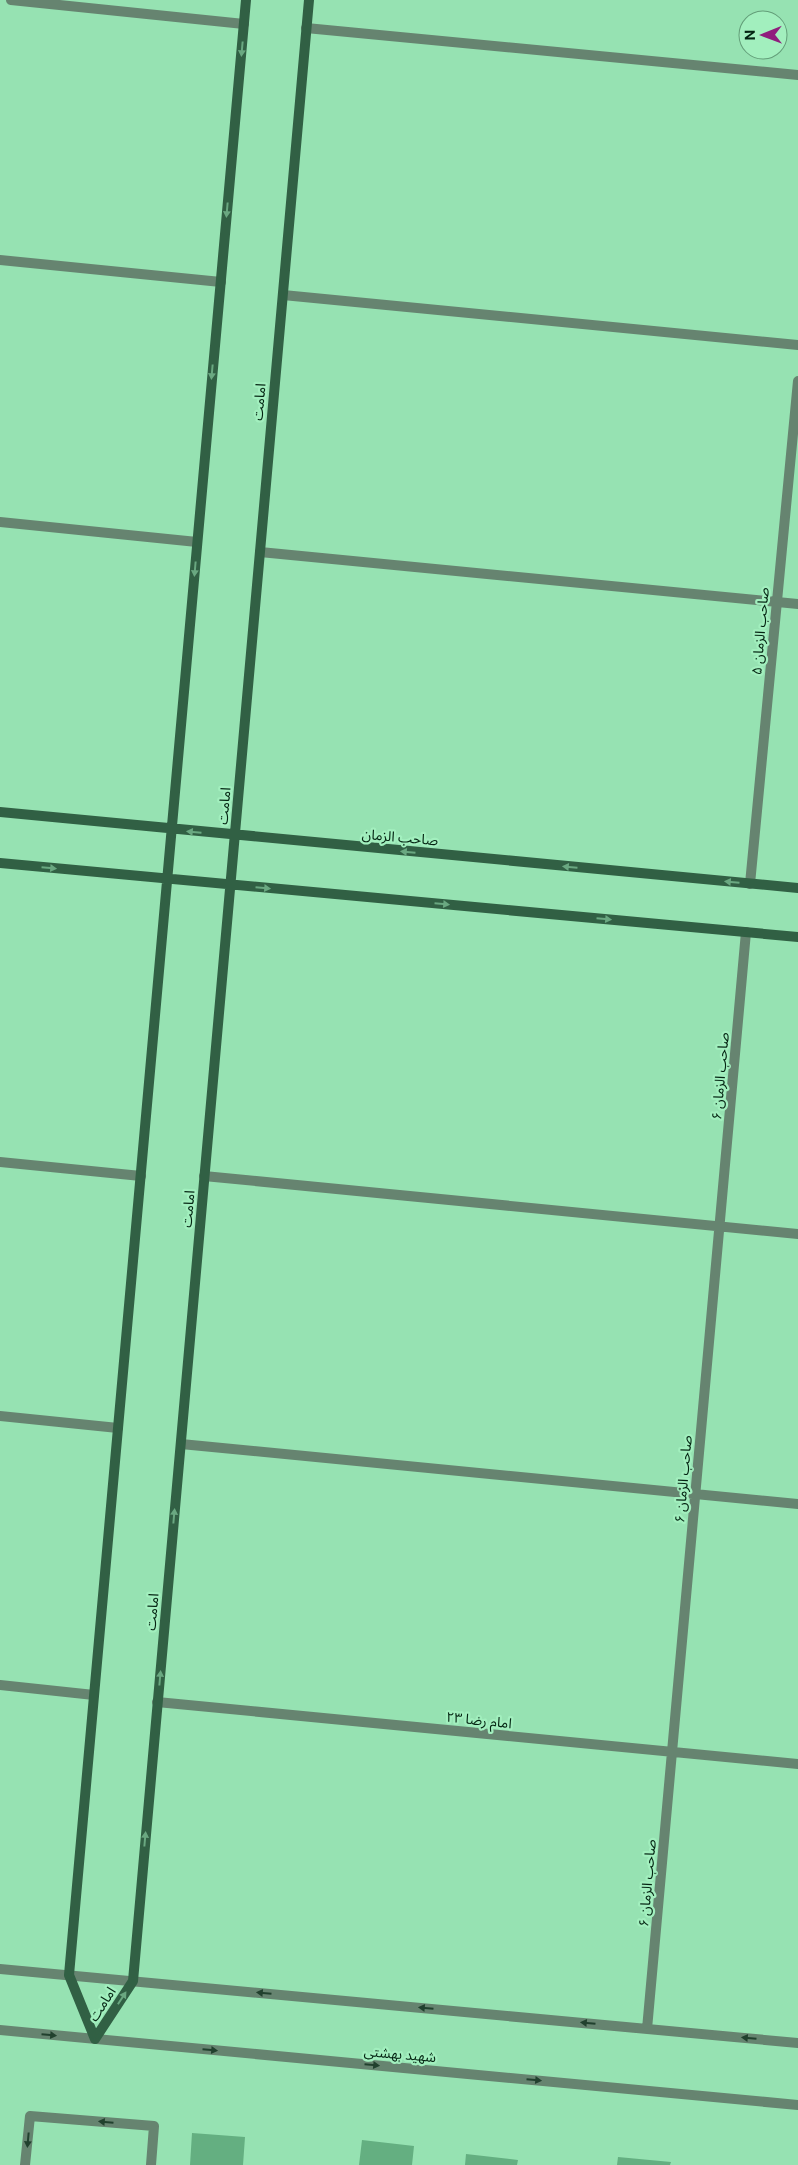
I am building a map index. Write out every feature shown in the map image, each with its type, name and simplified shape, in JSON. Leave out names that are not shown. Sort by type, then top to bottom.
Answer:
[{"type":"street","points":[[11,0],[244,24]]},
{"type":"street","name":"امامت","points":[[95,2039],[69,1975],[246,0]]},
{"type":"street","name":"امامت","points":[[95,2039],[133,1981],[309,0]]},
{"type":"street","points":[[306,28],[798,75]]},
{"type":"street","points":[[0,260],[220,282]]},
{"type":"street","points":[[283,295],[798,345]]},
{"type":"street","name":"صاحب الزمان ۵","points":[[750,884],[798,381]]},
{"type":"street","points":[[0,522],[197,542]]},
{"type":"street","points":[[260,552],[798,604]]},
{"type":"street","name":"صاحب الزمان","points":[[0,812],[172,830],[798,888]]},
{"type":"street","points":[[0,863],[798,937]]},
{"type":"street","name":"صاحب الزمان ۶","points":[[647,2029],[746,932]]},
{"type":"street","points":[[0,1162],[141,1176]]},
{"type":"street","points":[[204,1176],[798,1234]]},
{"type":"street","points":[[0,1416],[118,1428]]},
{"type":"street","points":[[181,1444],[798,1504]]},
{"type":"street","points":[[0,1685],[94,1695]]},
{"type":"street","name":"امام رضا ۲۳","points":[[157,1702],[798,1764]]},
{"type":"street","points":[[0,1969],[798,2043]]},
{"type":"street","name":"شهید بهشتی","points":[[0,2030],[798,2105]]},
{"type":"street","points":[[26,2165],[30,2116],[154,2126],[151,2165]]},
{"type":"building","points":[[192,2133],[245,2137],[243,2165],[190,2165]]},
{"type":"building","points":[[362,2140],[414,2146],[412,2165],[359,2165]]},
{"type":"building","points":[[466,2154],[518,2160],[517,2165],[465,2165]]},
{"type":"building","points":[[618,2157],[671,2162],[670,2165],[617,2165]]}]
